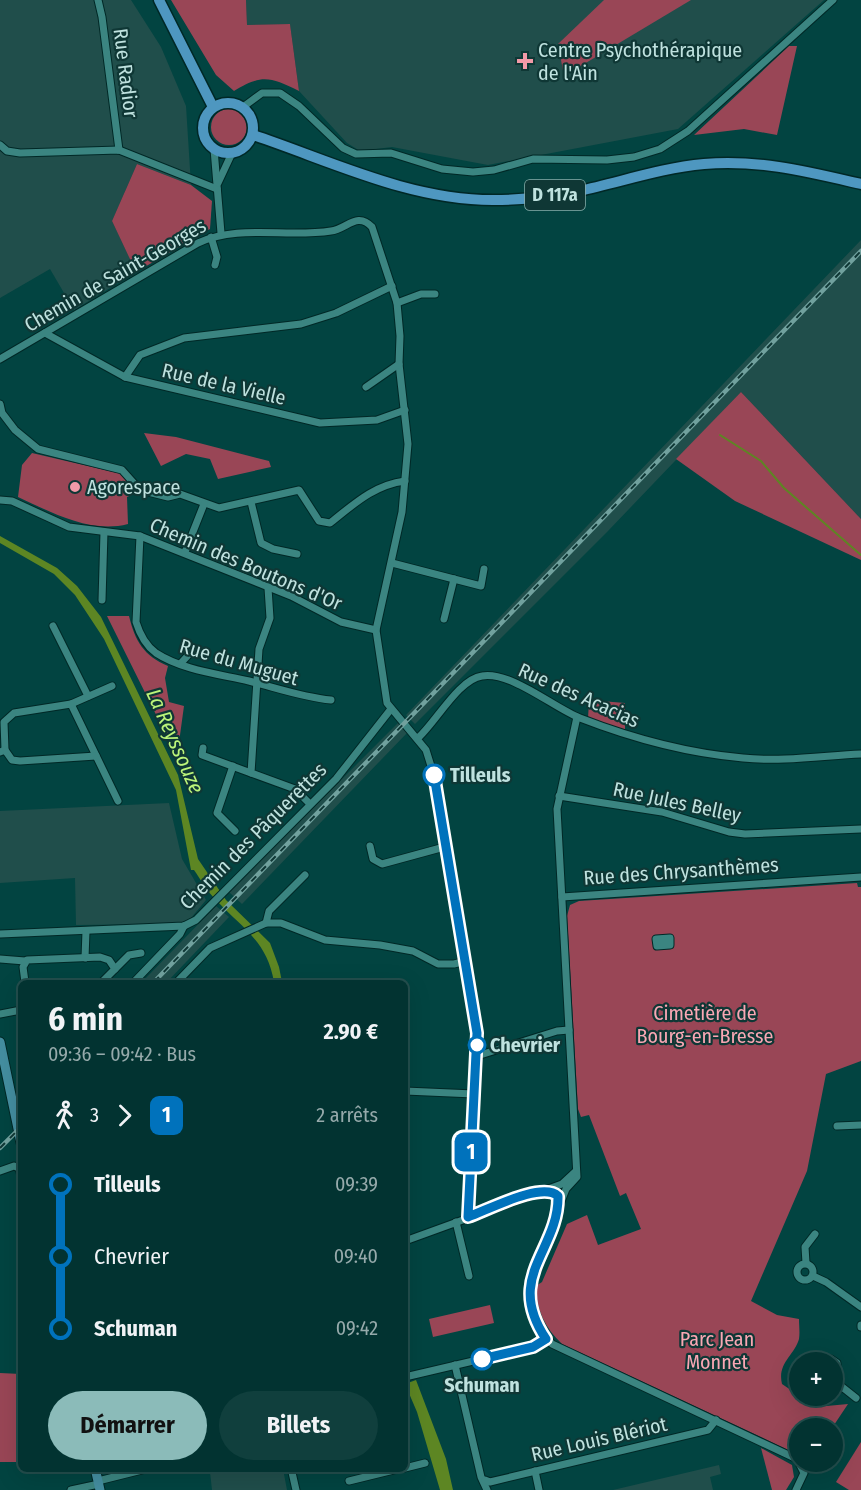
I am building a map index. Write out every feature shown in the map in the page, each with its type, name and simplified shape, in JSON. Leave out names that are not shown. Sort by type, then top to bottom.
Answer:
[{"type":"main road","points":[[159,0],[213,107]]},
{"type":"main road","points":[[228,102],[243,107],[252,120],[253,135],[245,147],[232,153],[214,149],[204,136],[202,128],[207,113],[213,107],[228,102]]},
{"type":"main road","name":"D 117a","points":[[253,135],[385,182],[459,198],[539,198],[675,168],[731,162],[776,165],[861,184]]},
{"type":"main road","points":[[0,1042],[18,1129]]},
{"type":"street","name":"Rue Radior","points":[[98,0],[119,150]]},
{"type":"street","points":[[243,107],[262,93],[280,93],[287,96],[330,137],[351,152],[391,153],[442,169],[482,172],[533,159],[607,160],[634,157],[660,149],[688,131],[833,0]]},
{"type":"street","points":[[0,146],[20,153],[119,150],[217,187]]},
{"type":"street","points":[[214,149],[221,233]]},
{"type":"street","points":[[217,187],[232,153]]},
{"type":"street","name":"Chemin de Saint-Georges","points":[[0,359],[221,233],[330,231],[355,220],[363,220],[372,227],[392,286]]},
{"type":"street","points":[[211,237],[217,257],[215,265]]},
{"type":"street","points":[[125,377],[140,355],[184,338],[301,324],[336,313],[392,286],[397,303],[400,336],[399,364],[408,444],[405,481],[392,563],[376,630],[384,693],[391,709],[426,750],[436,779],[448,846],[477,1033],[468,1217]]},
{"type":"street","points":[[397,303],[421,294],[435,294]]},
{"type":"street","name":"Rue de la Vielle","points":[[45,333],[125,377],[320,423],[377,420],[405,410]]},
{"type":"street","points":[[366,387],[399,364]]},
{"type":"street","points":[[0,404],[2,413],[15,430],[38,449],[122,470],[140,490],[168,497],[180,494],[219,508],[299,490],[319,521],[330,523],[367,494],[387,483],[405,481]]},
{"type":"street","name":"Chemin des Boutons d'Or","points":[[0,500],[12,501],[69,527],[140,536],[185,552],[341,622],[376,630]]},
{"type":"street","points":[[251,501],[261,543],[273,549],[297,554]]},
{"type":"street","points":[[185,552],[204,504]]},
{"type":"street","points":[[102,600],[104,532]]},
{"type":"street","name":"Rue du Muguet","points":[[140,536],[136,622],[140,636],[153,651],[181,663],[303,697],[331,700]]},
{"type":"street","points":[[392,563],[481,586],[484,569]]},
{"type":"street","points":[[444,619],[454,579]]},
{"type":"street","points":[[251,773],[259,649],[270,618],[268,588]]},
{"type":"street","points":[[53,626],[88,696]]},
{"type":"street","points":[[181,663],[193,650]]},
{"type":"street","name":"Rue des Acacias","points":[[418,738],[430,727],[466,681],[483,675],[497,677],[528,690],[577,717],[642,741],[691,752],[755,759],[861,754]]},
{"type":"street","points":[[96,756],[12,760],[2,751],[4,722],[14,712],[71,704],[112,686]]},
{"type":"street","points":[[71,704],[118,801]]},
{"type":"street","name":"Chemin des Pâquerettes","points":[[0,934],[184,926],[196,920],[336,779],[391,709]]},
{"type":"street","points":[[562,897],[557,809],[577,717]]},
{"type":"street","points":[[202,748],[202,755],[295,789],[310,804]]},
{"type":"street","points":[[233,766],[217,813],[234,831]]},
{"type":"street","name":"Rue Jules Belley","points":[[559,796],[662,812],[729,832],[745,834],[861,829]]},
{"type":"street","points":[[370,846],[373,859],[382,864],[448,846]]},
{"type":"street","points":[[262,924],[269,911],[305,875]]},
{"type":"street","name":"Rue des Chrysanthèmes","points":[[546,1339],[532,1309],[530,1287],[537,1260],[558,1212],[560,1190],[575,1180],[576,1171],[562,897],[577,894],[861,877]]},
{"type":"street","points":[[179,980],[210,948],[262,924],[281,923],[325,940],[380,945],[413,951],[438,964],[466,961]]},
{"type":"street","points":[[136,980],[180,934],[184,926]]},
{"type":"street","points":[[85,958],[86,931]]},
{"type":"street","points":[[104,980],[129,955],[141,953]]},
{"type":"street","points":[[0,959],[25,961],[105,958],[115,969]]},
{"type":"street","points":[[25,961],[22,967],[25,980]]},
{"type":"street","points":[[0,1014],[18,1011]]},
{"type":"street","points":[[477,1056],[557,1031],[569,1030]]},
{"type":"street","points":[[408,1091],[474,1094]]},
{"type":"street","points":[[837,1126],[861,1125]]},
{"type":"street","points":[[0,1171],[14,1166],[18,1168]]},
{"type":"street","points":[[408,1240],[538,1190],[560,1190]]},
{"type":"street","points":[[456,1222],[469,1276]]},
{"type":"street","points":[[806,1263],[805,1248],[815,1234]]},
{"type":"street","points":[[806,1263],[798,1267],[798,1275],[805,1280],[813,1276]]},
{"type":"street","points":[[806,1263],[813,1267],[813,1276]]},
{"type":"street","points":[[813,1276],[826,1282],[861,1307]]},
{"type":"street","points":[[408,1376],[533,1347],[546,1339],[563,1350],[779,1449],[797,1460],[804,1469],[803,1478],[796,1490]]},
{"type":"street","points":[[455,1365],[481,1477],[485,1480],[487,1490]]},
{"type":"street","points":[[843,1387],[856,1398]]},
{"type":"street","name":"Rue Louis Blériot","points":[[485,1480],[490,1482],[708,1430],[716,1420]]},
{"type":"street","points":[[408,1467],[425,1463]]},
{"type":"street","points":[[535,1471],[539,1490]]},
{"type":"street","points":[[71,1490],[99,1485],[138,1472]]},
{"type":"street","points":[[292,1472],[296,1490]]},
{"type":"street","points":[[362,1472],[364,1478]]},
{"type":"street","points":[[349,1481],[388,1472]]},
{"type":"shaded area","points":[[0,0],[131,0],[161,47],[186,106],[191,185],[137,164],[112,221],[136,272],[74,310],[50,269],[0,298]]},
{"type":"shaded area","name":"Centre Psychothérapique de l'Ain","points":[[246,0],[824,0],[678,129],[488,165],[392,147],[360,151],[347,143],[299,91],[290,24],[247,25]]},
{"type":"shaded area","points":[[861,240],[861,519],[741,392],[608,531],[415,724],[406,715]]},
{"type":"shaded area","points":[[0,536],[57,568],[77,586],[101,617],[178,775],[198,859],[226,900],[270,943],[282,980],[274,980],[271,968],[260,946],[213,897],[194,870],[191,870],[176,790],[104,639],[75,595],[54,574],[0,543]]},
{"type":"shaded area","points":[[398,723],[407,733],[242,904],[229,892]]},
{"type":"shaded area","points":[[169,803],[182,859],[206,900],[191,918],[178,924],[76,925],[75,878],[0,883],[0,811]]},
{"type":"shaded area","points":[[216,906],[229,917],[169,980],[144,980]]},
{"type":"shaded area","points":[[416,1380],[446,1459],[453,1490],[440,1490],[417,1412],[408,1391],[408,1383]]},
{"type":"shaded area","points":[[719,1465],[721,1474],[710,1477],[713,1490],[613,1490]]},
{"type":"shaded area","points":[[210,1472],[284,1472],[287,1490],[212,1490]]},
{"type":"green space","points":[[171,0],[246,0],[247,25],[290,24],[299,91],[266,79],[252,82],[234,91],[216,75]]},
{"type":"green space","points":[[604,0],[691,0],[564,76],[558,44]]},
{"type":"green space","points":[[789,46],[797,46],[777,135],[744,129],[694,135]]},
{"type":"green space","points":[[229,109],[242,114],[247,127],[242,140],[229,145],[216,140],[211,127],[216,114]]},
{"type":"green space","points":[[137,164],[191,185],[212,201],[210,229],[136,272],[112,221]]},
{"type":"green space","points":[[741,392],[861,519],[861,560],[735,501],[676,459]]},
{"type":"green space","points":[[144,433],[176,437],[269,461],[271,467],[218,479],[210,459],[186,454],[161,466]]},
{"type":"green space","name":"Agorespace","points":[[32,453],[122,474],[134,494],[127,497],[128,524],[99,526],[85,524],[57,515],[18,497],[22,465]]},
{"type":"green space","points":[[107,616],[129,616],[134,633],[142,647],[168,666],[165,678],[169,702],[184,706],[177,757]]},
{"type":"green space","points":[[589,700],[625,703],[625,731],[588,719]]},
{"type":"green space","name":"Cimetière de Bourg-en-Bresse","points":[[857,883],[858,887],[861,887],[861,1061],[826,1074],[807,1171],[751,1301],[777,1315],[799,1319],[799,1339],[792,1352],[789,1352],[781,1377],[782,1384],[789,1389],[789,1406],[816,1407],[848,1404],[839,1418],[789,1418],[789,1450],[562,1344],[543,1318],[536,1286],[542,1282],[567,1224],[587,1215],[598,1245],[641,1229],[626,1193],[620,1196],[589,1115],[581,1117],[578,1109],[567,916],[570,905],[579,901]]},
{"type":"green space","points":[[490,1305],[494,1323],[433,1337],[429,1319]]},
{"type":"green space","points":[[0,1373],[18,1374],[18,1462],[0,1462]]},
{"type":"green space","points":[[861,1442],[861,1490],[849,1490],[836,1482]]},
{"type":"green space","points":[[761,1448],[789,1463],[789,1472],[793,1472],[794,1477],[786,1490],[772,1490]]},
{"type":"waterway","points":[[720,435],[761,461],[784,488],[861,555]]},
{"type":"railway","points":[[156,980],[861,251]]},
{"type":"railway","points":[[0,1148],[18,1130]]},
{"type":"bus line","name":"1","points":[[434,775],[448,846],[477,1033],[468,1217],[538,1190],[554,1192],[558,1196],[558,1212],[537,1260],[530,1287],[532,1309],[546,1339],[533,1347],[482,1359]]},
{"type":"place","name":"Centre Psychothérapique de l'Ain","points":[[525,61]]},
{"type":"place","name":"Agorespace","points":[[75,487]]},
{"type":"place","name":"Tilleuls","points":[[434,775]]},
{"type":"place","name":"Chevrier","points":[[477,1045]]},
{"type":"place","name":"Schuman","points":[[482,1359]]},
{"type":"water label","name":"La Reyssouze","points":[[175,741]]},
{"type":"park label","name":"Parc Jean Monnet","points":[[717,1350]]}]
